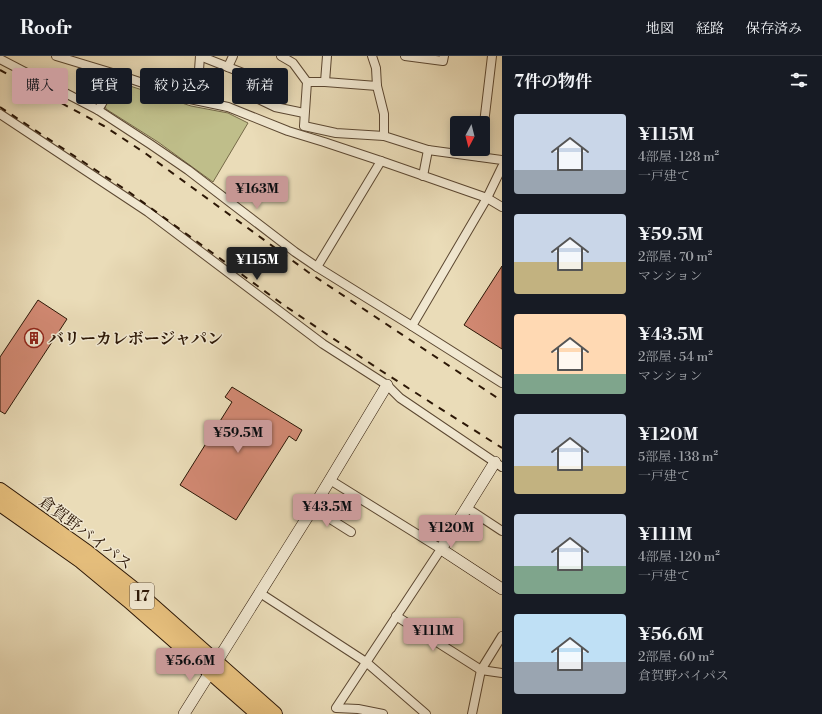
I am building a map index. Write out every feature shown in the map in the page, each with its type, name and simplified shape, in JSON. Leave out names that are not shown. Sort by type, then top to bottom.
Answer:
[{"type":"highway","name":"倉賀野バイパス","points":[[0,490],[87,552],[135,590],[258,714]]},
{"type":"highway","name":"倉賀野バイパス","points":[[0,504],[81,561],[213,668],[275,714]]},
{"type":"street","points":[[56,56],[95,68]]},
{"type":"street","points":[[199,68],[200,56],[254,77],[255,83],[250,95],[275,107],[304,113]]},
{"type":"street","points":[[228,67],[232,56]]},
{"type":"street","points":[[281,56],[293,63],[307,82],[304,126],[336,133],[384,136],[428,150],[450,151]]},
{"type":"street","points":[[325,82],[327,56]]},
{"type":"street","points":[[372,56],[376,68],[377,86],[384,114],[384,136]]},
{"type":"street","points":[[404,56],[443,61],[444,56]]},
{"type":"street","points":[[485,116],[492,56]]},
{"type":"street","points":[[0,59],[98,110],[188,170],[295,252],[317,267],[502,383]]},
{"type":"street","points":[[307,82],[377,86]]},
{"type":"street","points":[[98,110],[101,104]]},
{"type":"street","points":[[214,104],[228,107],[288,131],[381,161],[487,198],[502,207]]},
{"type":"street","points":[[0,114],[148,212],[322,344],[387,385],[400,398],[499,465],[467,508],[336,708],[358,709],[383,714]]},
{"type":"street","points":[[423,176],[428,150]]},
{"type":"street","points":[[489,156],[502,160]]},
{"type":"street","points":[[317,267],[381,161]]},
{"type":"street","points":[[412,326],[487,198],[502,167]]},
{"type":"street","points":[[184,714],[313,508],[387,385]]},
{"type":"street","points":[[330,480],[502,589]]},
{"type":"street","points":[[313,508],[351,532]]},
{"type":"street","points":[[467,508],[502,531]]},
{"type":"street","points":[[260,593],[366,662],[426,714]]},
{"type":"street","points":[[396,616],[481,670],[502,673]]},
{"type":"street","points":[[472,714],[481,670],[502,636]]},
{"type":"shaded area","points":[[132,87],[140,89],[140,104],[185,104],[228,113],[248,123],[213,182],[158,142],[106,109],[105,105],[132,104]]},
{"type":"building","points":[[502,266],[502,349],[464,325]]},
{"type":"building","name":"バリーカレボージャパン","points":[[38,300],[67,319],[5,414],[0,411],[0,357]]},
{"type":"building","points":[[232,387],[302,430],[296,441],[289,436],[236,520],[180,485],[232,402],[225,397]]},
{"type":"railway","points":[[0,70],[104,126],[145,153],[308,272],[502,401]]},
{"type":"railway","points":[[0,107],[129,192],[285,306],[380,370],[502,448]]},
{"type":"place","name":"バリーカレボージャパン","points":[[34,338]]}]
